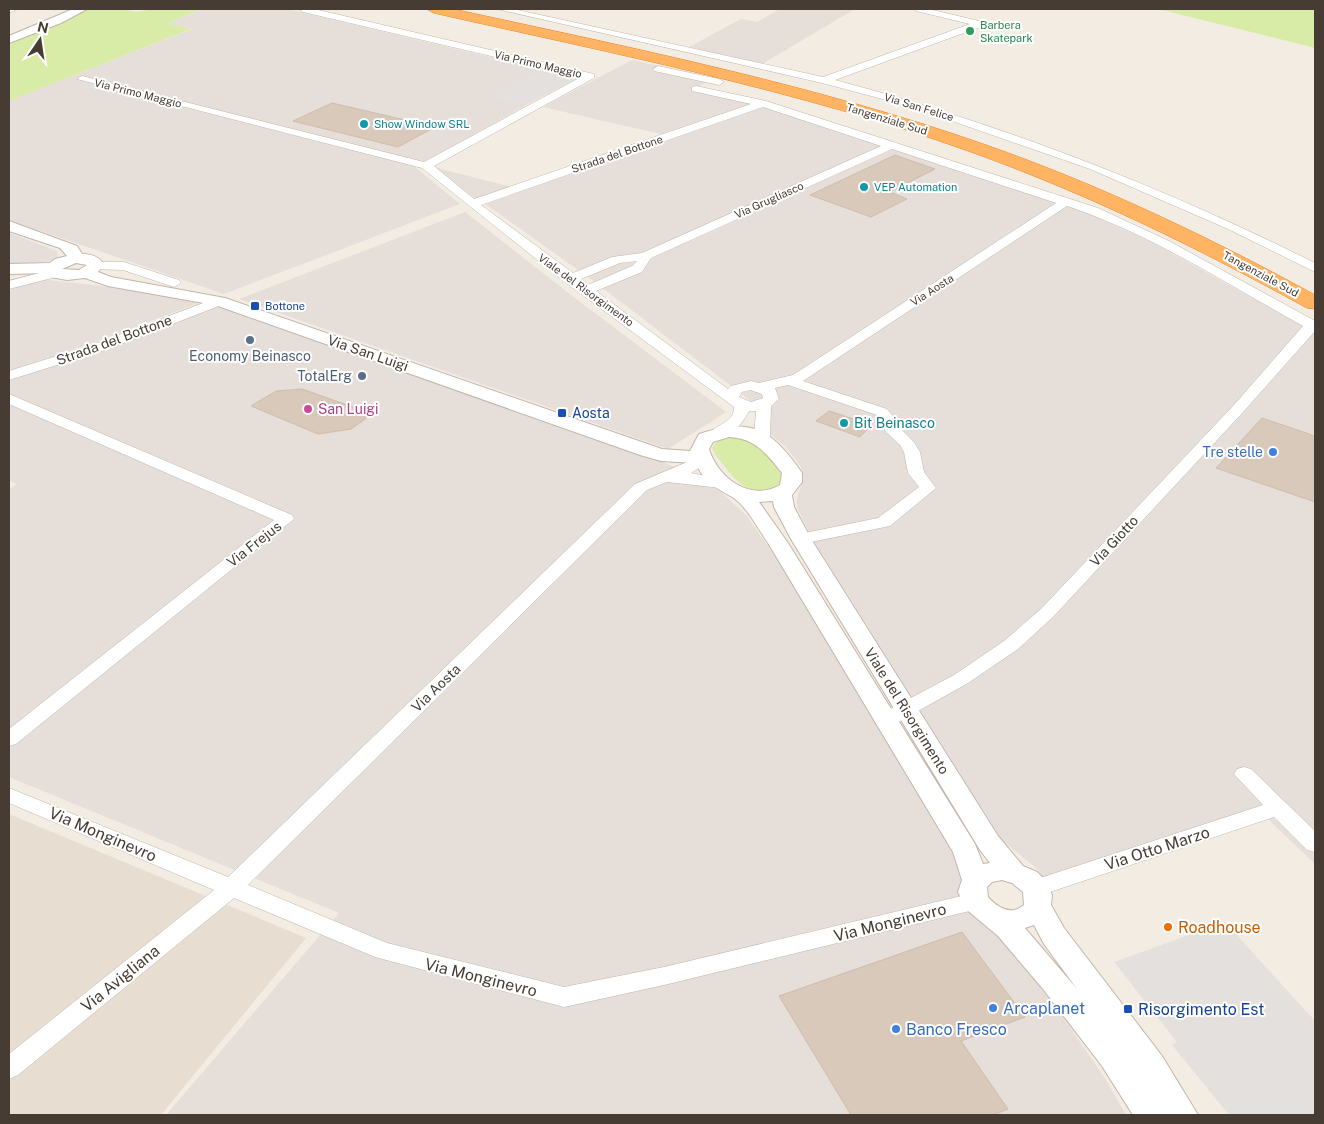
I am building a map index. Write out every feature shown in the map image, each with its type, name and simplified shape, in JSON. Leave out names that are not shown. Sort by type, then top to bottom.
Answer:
[{"type":"highway","name":"Tangenziale Sud","points":[[434,9],[759,83],[845,106],[940,135],[1033,169],[1118,204],[1242,263],[1315,303]]},
{"type":"highway","name":"Tangenziale Sud","points":[[466,9],[793,83],[945,127],[1058,167],[1138,200],[1223,239],[1315,286]]},
{"type":"street","points":[[9,10],[13,9]]},
{"type":"street","points":[[9,40],[81,9]]},
{"type":"street","name":"Via Primo Maggio","points":[[303,9],[590,76],[426,166]]},
{"type":"street","name":"Via San Felice","points":[[502,9],[824,80],[913,104],[1094,167],[1232,226],[1315,268]]},
{"type":"street","points":[[824,80],[980,24],[919,9]]},
{"type":"street","points":[[9,46],[25,34]]},
{"type":"street","points":[[658,69],[774,96],[771,100],[762,103]]},
{"type":"street","name":"Via Primo Maggio","points":[[82,79],[426,166],[472,204]]},
{"type":"street","points":[[696,89],[762,103],[1067,201],[1122,223],[1165,244],[1314,326]]},
{"type":"street","name":"Strada del Bottone","points":[[472,204],[762,103]]},
{"type":"street","name":"Via Grugliasco","points":[[570,279],[617,260],[645,256],[892,145]]},
{"type":"street","name":"Via Aosta","points":[[768,402],[796,380],[1067,201]]},
{"type":"street","name":"Viale del Risorgimento","points":[[472,204],[737,402]]},
{"type":"street","points":[[9,226],[65,245],[72,250],[76,258]]},
{"type":"street","name":"Via Grugliasco","points":[[586,290],[637,269],[643,263],[645,256]]},
{"type":"street","name":"Via San Luigi","points":[[54,270],[62,262],[76,258],[92,260],[90,270]]},
{"type":"street","name":"Via San Luigi","points":[[9,269],[54,270],[67,276],[90,270],[124,266],[174,283]]},
{"type":"street","points":[[9,285],[54,270]]},
{"type":"street","name":"Via San Luigi","points":[[90,270],[108,281],[219,301],[646,451],[661,455],[706,448]]},
{"type":"street","name":"Strada del Bottone","points":[[9,376],[103,346],[219,301]]},
{"type":"street","name":"Via Giotto","points":[[896,715],[961,679],[1011,645],[1047,613],[1314,326]]},
{"type":"street","name":"Viale del Risorgimento","points":[[702,375],[754,386]]},
{"type":"street","points":[[796,380],[882,412],[890,422],[890,429],[906,442],[912,452],[916,473],[926,483],[928,488],[884,522],[796,546]]},
{"type":"street","name":"Via Aosta","points":[[754,386],[796,380]]},
{"type":"street","points":[[641,487],[679,478],[697,478],[763,496],[782,492],[791,485],[793,479],[792,472],[762,438],[760,430],[769,391],[754,386],[732,391],[731,398],[737,402],[742,410],[738,419],[706,448]]},
{"type":"street","name":"Via Frejus","points":[[9,399],[286,519],[9,739]]},
{"type":"street","points":[[737,402],[768,402]]},
{"type":"street","points":[[706,448],[739,431],[762,438]]},
{"type":"street","name":"Viale del Risorgimento","points":[[706,448],[731,488],[796,546],[860,635],[896,715],[966,851],[974,891]]},
{"type":"street","name":"Via Aosta","points":[[232,888],[641,487],[663,476],[688,470],[706,448]]},
{"type":"street","name":"Viale del Risorgimento","points":[[782,492],[784,507],[796,546],[836,639],[896,715],[989,843],[1013,872]]},
{"type":"street","points":[[836,639],[860,635]]},
{"type":"street","points":[[1244,774],[1315,844]]},
{"type":"street","name":"Via Monginevro","points":[[9,795],[383,951],[564,997],[664,976],[974,891]]},
{"type":"street","name":"Via Otto Marzo","points":[[1037,897],[1278,808]]},
{"type":"street","points":[[1037,897],[1027,917],[1008,921],[998,919],[984,912],[974,891],[991,871],[1013,872],[1030,881],[1037,897],[1054,936],[1151,1065],[1174,1113]]},
{"type":"street","name":"Via Avigliana","points":[[9,1068],[232,888]]},
{"type":"street","points":[[998,919],[1025,945],[1096,1034],[1123,1072],[1174,1113]]},
{"type":"shaded area","points":[[204,9],[287,9],[545,70],[490,95],[528,104],[415,167],[460,204],[224,294],[9,220],[9,101],[192,29],[167,23]]},
{"type":"shaded area","points":[[780,9],[855,9],[762,64],[689,47],[741,19],[757,22]]},
{"type":"shaded area","points":[[632,60],[713,78],[693,90],[753,103],[661,134],[543,107]]},
{"type":"shaded area","points":[[545,70],[578,78],[528,104],[489,95]]},
{"type":"shaded area","points":[[762,106],[1088,213],[1159,246],[1315,333],[1315,864],[1268,819],[1053,890],[1036,868],[1002,840],[812,538],[797,507],[797,498],[803,479],[801,467],[786,447],[769,433],[758,408],[588,277],[484,203]]},
{"type":"shaded area","points":[[438,167],[512,187],[476,199],[437,171]]},
{"type":"shaded area","points":[[465,212],[726,412],[668,449],[239,299]]},
{"type":"shaded area","points":[[9,233],[57,251],[58,257],[50,261],[9,265]]},
{"type":"shaded area","points":[[39,279],[203,301],[97,342],[9,371],[9,282]]},
{"type":"shaded area","points":[[218,305],[656,459],[699,478],[723,494],[746,515],[779,562],[972,884],[1106,1080],[1126,1115],[166,1115],[339,913],[9,777],[9,490],[17,484],[9,480],[9,380]]},
{"type":"shaded area","points":[[9,814],[306,938],[161,1115],[9,1115]]},
{"type":"shaded area","points":[[1225,922],[1315,1021],[1315,1115],[1229,1115],[1172,1045],[1177,1042],[1114,962]]},
{"type":"green space","points":[[83,9],[123,9],[136,12],[154,9],[203,9],[167,23],[191,29],[9,101],[9,36]]},
{"type":"green space","points":[[1158,9],[1315,9],[1315,48]]},
{"type":"green space","points":[[732,436],[755,442],[781,473],[782,477],[779,485],[762,491],[748,488],[736,480],[716,456],[712,448],[719,439]]},
{"type":"building","name":"Show Window SRL","points":[[332,103],[435,127],[398,147],[293,121]]},
{"type":"building","name":"VEP Automation","points":[[895,155],[935,169],[890,192],[907,199],[871,217],[810,195]]},
{"type":"building","name":"San Luigi","points":[[302,389],[370,413],[351,429],[318,434],[251,406],[276,391]]},
{"type":"building","name":"Bit Beinasco","points":[[829,411],[872,425],[860,437],[816,421]]},
{"type":"building","name":"Tre stelle","points":[[1262,418],[1315,436],[1315,502],[1216,468]]},
{"type":"building","name":"Banco Fresco","points":[[962,932],[1025,1017],[961,1041],[1008,1109],[993,1115],[851,1115],[779,996]]},
{"type":"place","name":"Barbera Skatepark","points":[[970,31]]},
{"type":"place","name":"Show Window SRL","points":[[364,124]]},
{"type":"place","name":"VEP Automation","points":[[864,187]]},
{"type":"place","name":"Bottone","points":[[255,306]]},
{"type":"place","name":"Economy Beinasco","points":[[250,340]]},
{"type":"place","name":"TotalErg","points":[[362,376]]},
{"type":"place","name":"San Luigi","points":[[308,409]]},
{"type":"place","name":"Aosta","points":[[562,413]]},
{"type":"place","name":"Bit Beinasco","points":[[844,423]]},
{"type":"place","name":"Tre stelle","points":[[1273,452]]},
{"type":"place","name":"Roadhouse","points":[[1168,927]]},
{"type":"place","name":"Arcaplanet","points":[[993,1008]]},
{"type":"place","name":"Risorgimento Est","points":[[1128,1009]]},
{"type":"place","name":"Banco Fresco","points":[[896,1029]]}]
